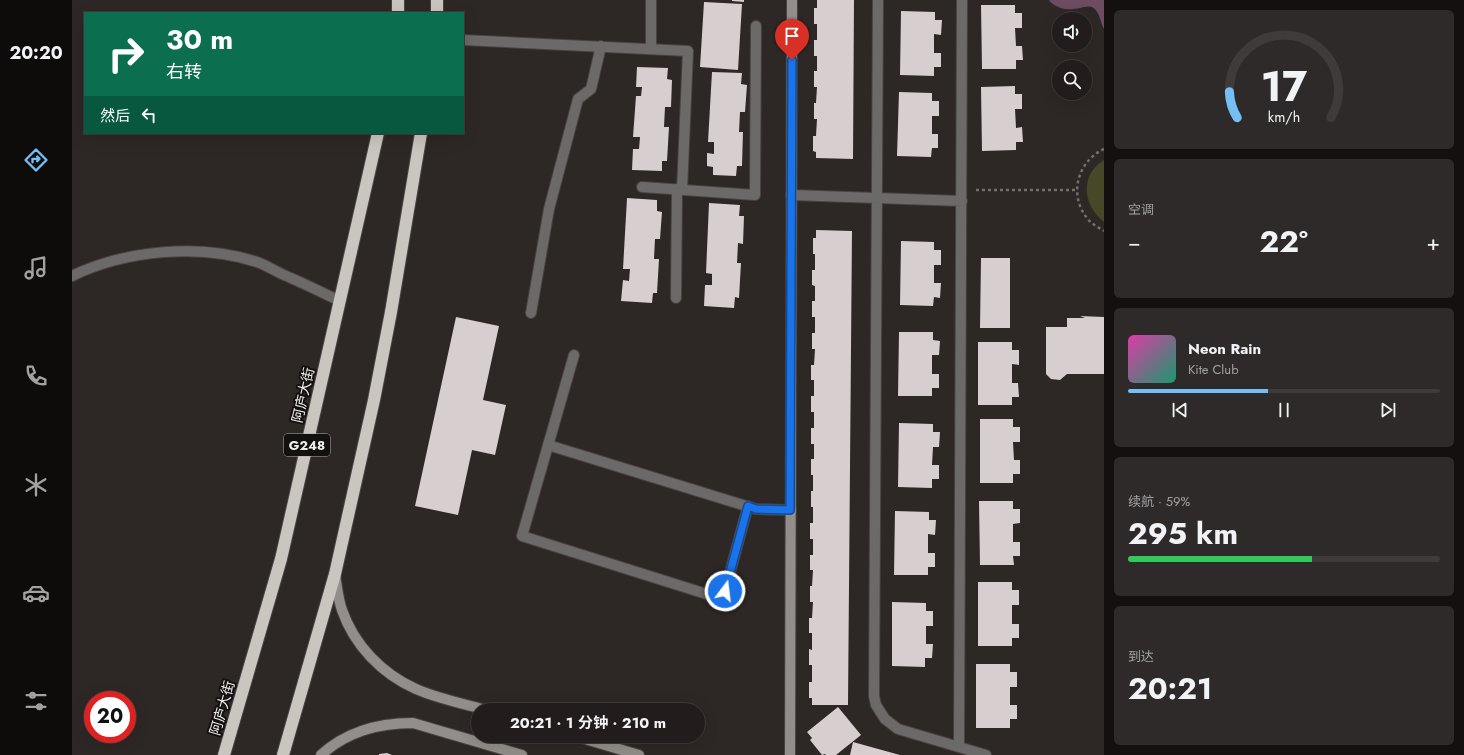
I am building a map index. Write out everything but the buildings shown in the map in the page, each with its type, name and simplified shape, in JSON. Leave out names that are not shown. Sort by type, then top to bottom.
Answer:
[{"type":"highway","points":[[398,0],[398,12]]},
{"type":"highway","points":[[437,0],[437,12]]},
{"type":"highway","name":"阿庐大街","points":[[224,755],[281,560],[378,134]]},
{"type":"highway","points":[[283,755],[335,574],[374,400],[390,320],[421,134]]},
{"type":"street","points":[[651,0],[651,49]]},
{"type":"street","points":[[790,755],[792,0]]},
{"type":"street","points":[[878,0],[874,696],[876,705],[885,719],[898,729],[986,755]]},
{"type":"street","points":[[959,747],[962,0]]},
{"type":"street","points":[[642,187],[755,195],[756,26]]},
{"type":"street","points":[[464,40],[688,51],[680,190],[676,298]]},
{"type":"street","points":[[531,313],[549,209],[578,99],[590,89],[601,46]]},
{"type":"street","points":[[791,195],[962,201]]},
{"type":"street","points":[[72,276],[82,271],[125,258],[164,252],[208,252],[257,262],[340,300]]},
{"type":"street","points":[[574,355],[522,536],[716,597],[725,591],[748,506]]},
{"type":"street","points":[[548,445],[756,509],[790,510]]},
{"type":"street","points":[[335,574],[342,609],[348,624],[356,638],[377,664],[403,683],[417,690],[471,706]]},
{"type":"street","points":[[320,755],[340,740],[354,733],[383,724],[398,723],[413,723],[522,755]]},
{"type":"street","points":[[599,743],[639,755]]},
{"type":"path","points":[[1104,148],[1092,156],[1084,165],[1079,177],[1077,190],[1081,209],[1094,226],[1104,231]]},
{"type":"path","points":[[962,190],[1077,190]]},
{"type":"green space","points":[[1104,160],[1104,222],[1092,208],[1088,199],[1087,182],[1090,174],[1096,166]]},
{"type":"shaded area","points":[[1049,0],[1104,0],[1104,29],[1097,11],[1092,7],[1089,6],[1067,9],[1056,6]]},
{"type":"route","points":[[725,591],[748,506],[756,509],[790,510],[792,60]]}]
